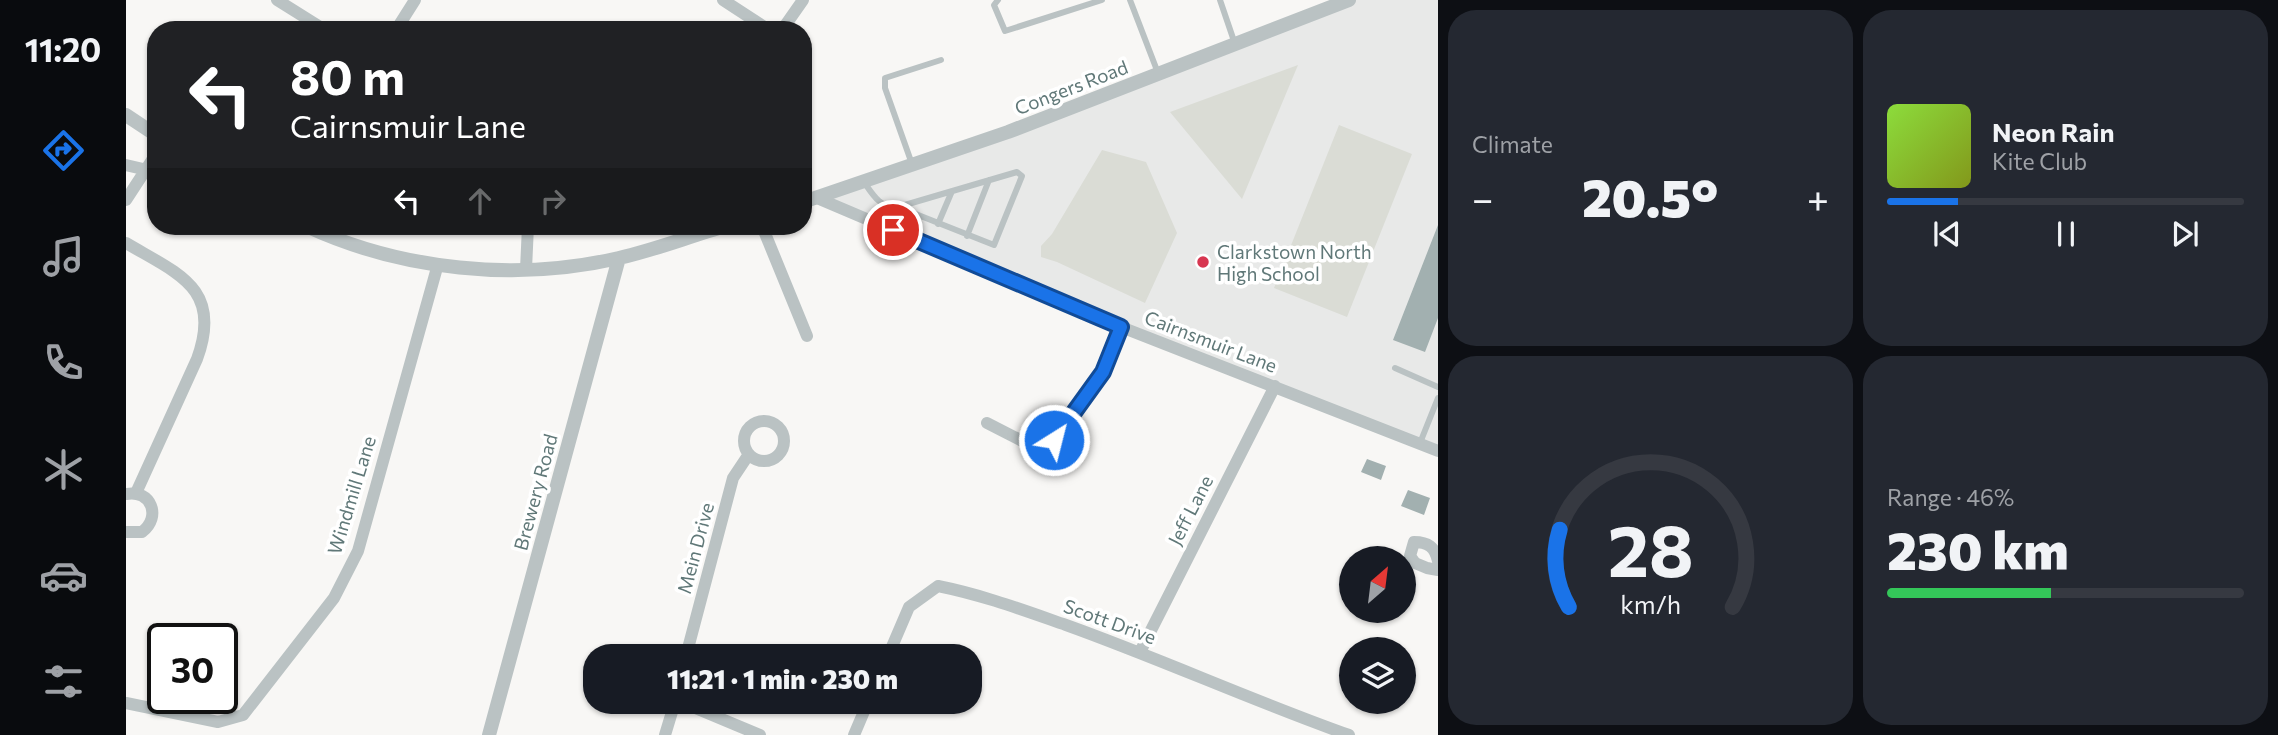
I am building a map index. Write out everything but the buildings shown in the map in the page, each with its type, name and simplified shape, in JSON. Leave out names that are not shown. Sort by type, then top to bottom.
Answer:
[{"type":"street","points":[[277,0],[311,21]]},
{"type":"street","points":[[402,21],[415,0]]},
{"type":"street","points":[[723,0],[755,21]]},
{"type":"street","points":[[788,21],[803,0]]},
{"type":"street","name":"Congers Road","points":[[812,199],[912,166],[1349,0]]},
{"type":"street","points":[[126,115],[147,129]]},
{"type":"street","points":[[126,165],[147,169]]},
{"type":"street","points":[[126,200],[147,175]]},
{"type":"street","name":"Cairnsmuir Lane","points":[[812,201],[1121,327],[1438,451]]},
{"type":"street","points":[[328,235],[394,257],[438,264],[526,269],[618,258],[696,235]]},
{"type":"street","points":[[526,269],[528,235]]},
{"type":"street","points":[[766,235],[807,336]]},
{"type":"street","points":[[126,243],[184,279],[199,293],[204,316],[204,338],[197,359],[131,493],[150,502],[153,509],[152,521],[142,531],[126,532]]},
{"type":"street","name":"Brewery Road","points":[[489,735],[618,258]]},
{"type":"street","name":"Windmill Lane","points":[[126,703],[218,722],[243,715],[334,598],[358,551],[438,264]]},
{"type":"street","points":[[987,423],[1028,444],[1054,440],[1103,372],[1121,327]]},
{"type":"street","name":"Jeff Lane","points":[[1140,652],[1275,386]]},
{"type":"street","name":"Mein Drive","points":[[689,644],[733,478],[749,454]]},
{"type":"street","points":[[1438,561],[1434,548],[1428,544],[1414,542],[1410,556],[1415,562],[1438,570]]},
{"type":"street","name":"Scott Drive","points":[[893,644],[909,607],[939,586],[976,593],[1140,652],[1273,708],[1349,735]]},
{"type":"street","points":[[665,735],[671,714]]},
{"type":"street","points":[[710,714],[760,735]]},
{"type":"street","points":[[853,735],[863,714]]},
{"type":"lane","points":[[998,0],[994,5],[1005,31],[1102,0]]},
{"type":"lane","points":[[1066,0],[1070,10]]},
{"type":"lane","points":[[1130,0],[1158,74]]},
{"type":"lane","points":[[1220,0],[1235,44]]},
{"type":"lane","points":[[912,166],[885,88],[885,78],[942,61]]},
{"type":"lane","points":[[864,182],[878,201],[890,207],[898,207],[1017,172],[1021,176],[994,245],[898,207]]},
{"type":"lane","points":[[967,236],[989,180]]},
{"type":"lane","points":[[938,224],[952,191]]},
{"type":"lane","points":[[1395,368],[1438,387]]},
{"type":"lane","points":[[1420,443],[1438,399]]},
{"type":"shaded area","name":"Clarkstown North High School","points":[[1349,0],[1438,0],[1438,450],[817,198]]},
{"type":"shaded area","points":[[1298,65],[1242,199],[1170,112]]},
{"type":"shaded area","points":[[1339,125],[1412,154],[1347,317],[1274,288]]},
{"type":"shaded area","points":[[1102,150],[1146,162],[1177,233],[1145,303],[1041,257],[1041,246],[1052,234]]},
{"type":"place","name":"Clarkstown North High School","points":[[1203,262]]},
{"type":"route","points":[[893,230],[1121,327],[1103,372],[1054,440]]}]
